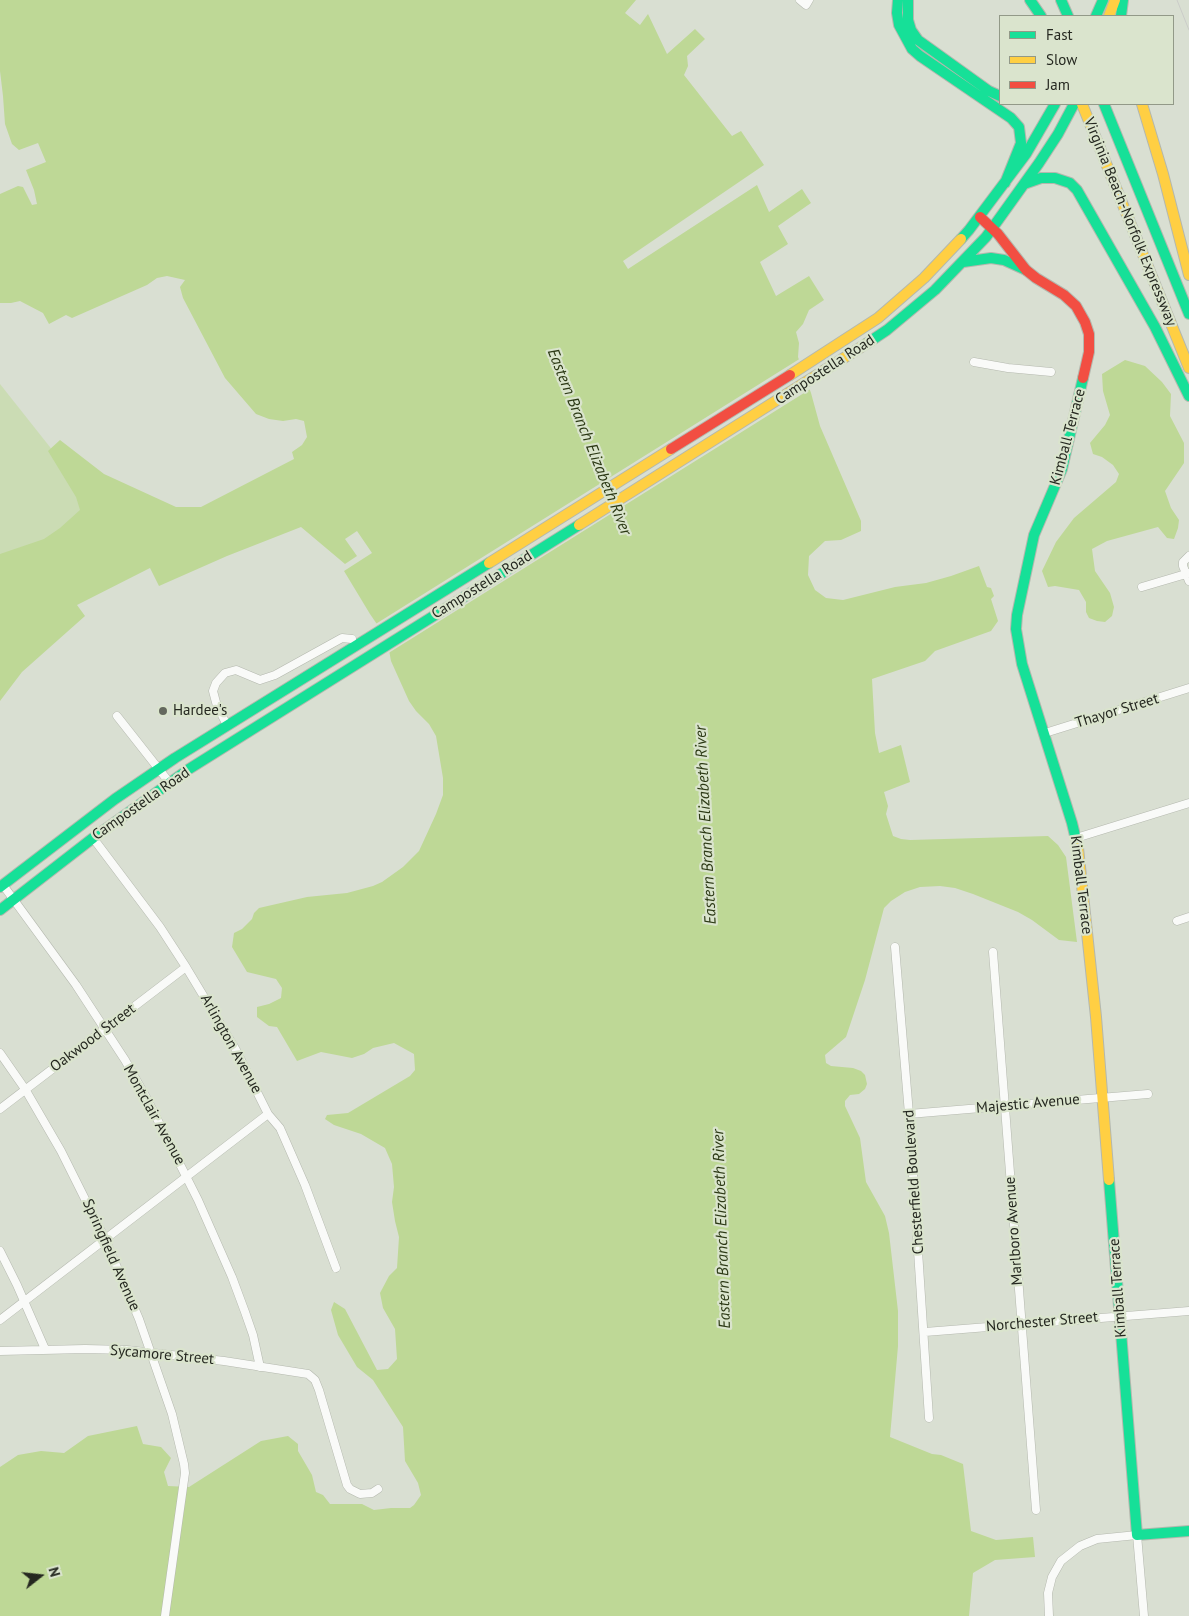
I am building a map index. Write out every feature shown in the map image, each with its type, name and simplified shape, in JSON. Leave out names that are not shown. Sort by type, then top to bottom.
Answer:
[{"type":"main road","points":[[898,0],[897,13],[899,25],[912,49],[1014,120],[1019,127],[1021,135],[1020,147],[1005,183]]},
{"type":"main road","points":[[908,0],[908,20],[918,40],[989,91],[999,96]]},
{"type":"main road","points":[[1030,0],[1040,15]]},
{"type":"main road","points":[[1040,0],[1047,15]]},
{"type":"main road","points":[[1061,0],[1067,13]]},
{"type":"main road","points":[[1096,15],[1102,0]]},
{"type":"main road","points":[[1109,15],[1115,0]]},
{"type":"main road","points":[[1122,15],[1123,0]]},
{"type":"main road","points":[[1005,183],[1030,148],[1054,105]]},
{"type":"main road","name":"Campostella Road","points":[[0,910],[169,782],[866,345],[928,296],[963,262],[993,228],[1058,134],[1073,105]]},
{"type":"main road","name":"Virginia Beach-Norfolk Expressway","points":[[1082,105],[1189,368]]},
{"type":"main road","name":"Virginia Beach-Norfolk Expressway","points":[[1104,105],[1189,314]]},
{"type":"main road","points":[[1142,105],[1189,275]]},
{"type":"main road","points":[[1024,184],[1041,178],[1056,178],[1070,183],[1077,190],[1155,326],[1189,396]]},
{"type":"main road","name":"Campostella Road","points":[[2,886],[158,768],[850,337],[897,302],[924,278],[980,217],[1005,183]]},
{"type":"main road","name":"Kimball Terrace","points":[[980,217],[993,228],[1026,270],[1064,295],[1076,306],[1089,334],[1089,352],[1062,469],[1034,535],[1017,615],[1016,629],[1018,647],[1076,838],[1096,1017],[1137,1534]]},
{"type":"main road","points":[[963,262],[991,258],[1004,260],[1026,270]]},
{"type":"main road","points":[[1137,1534],[1189,1531]]},
{"type":"street","points":[[974,362],[1008,368],[1051,372]]},
{"type":"street","points":[[1142,587],[1188,576],[1183,566],[1189,556]]},
{"type":"street","points":[[227,725],[217,706],[213,691],[216,683],[225,673],[236,670],[260,680],[275,675],[342,638],[352,639]]},
{"type":"street","name":"Thayor Street","points":[[1045,733],[1189,688]]},
{"type":"street","points":[[117,716],[169,782]]},
{"type":"street","points":[[1076,838],[1189,803]]},
{"type":"street","name":"Arlington Avenue","points":[[93,838],[160,927],[236,1050],[268,1114],[280,1128],[302,1177],[332,1253],[336,1268]]},
{"type":"street","name":"Montclair Avenue","points":[[2,886],[14,899],[76,985],[147,1099],[202,1208],[245,1312],[260,1367]]},
{"type":"street","points":[[1177,921],[1189,917]]},
{"type":"street","name":"Chesterfield Boulevard","points":[[895,947],[909,1114],[930,1418]]},
{"type":"street","name":"Marlboro Avenue","points":[[993,952],[1036,1510]]},
{"type":"street","name":"Oakwood Street","points":[[0,1109],[186,968]]},
{"type":"street","name":"Springfield Avenue","points":[[0,1053],[25,1090],[61,1151],[105,1239],[140,1319],[172,1414],[185,1473],[165,1616]]},
{"type":"street","name":"Majestic Avenue","points":[[909,1114],[1148,1094]]},
{"type":"street","points":[[0,1320],[268,1114]]},
{"type":"street","points":[[0,1251],[45,1349]]},
{"type":"street","name":"Norchester Street","points":[[925,1332],[1189,1311]]},
{"type":"street","name":"Sycamore Street","points":[[0,1351],[45,1349],[118,1350],[224,1361],[308,1374],[315,1380],[318,1386],[345,1479],[350,1489],[354,1492],[365,1494],[372,1493],[378,1489]]},
{"type":"street","points":[[1049,1616],[1048,1592],[1052,1577],[1061,1561],[1080,1546],[1097,1539],[1137,1534]]},
{"type":"street","name":"Kimball Terrace","points":[[1137,1534],[1144,1616]]},
{"type":"shaded area","points":[[0,384],[122,538],[0,630]]},
{"type":"water","name":"Eastern Branch Elizabeth River","points":[[0,0],[636,0],[625,13],[640,25],[648,14],[667,54],[695,29],[705,39],[687,56],[688,66],[684,75],[732,136],[741,131],[764,165],[623,261],[628,269],[757,185],[769,212],[802,189],[811,203],[778,226],[788,244],[760,262],[776,296],[809,276],[824,300],[809,310],[803,324],[796,332],[799,343],[798,357],[820,426],[861,521],[861,531],[841,540],[825,541],[809,556],[808,575],[815,590],[826,598],[843,600],[895,587],[926,583],[979,566],[987,587],[991,588],[994,596],[991,599],[998,621],[991,631],[935,651],[925,661],[872,679],[875,733],[879,753],[901,745],[910,782],[884,792],[888,806],[886,814],[893,836],[910,840],[1048,836],[1058,845],[1066,857],[1077,942],[1059,940],[1018,912],[955,888],[940,886],[920,887],[905,892],[884,908],[865,980],[846,1037],[825,1055],[826,1063],[831,1066],[853,1068],[861,1071],[865,1075],[867,1084],[865,1089],[859,1094],[850,1095],[845,1101],[845,1106],[860,1138],[866,1182],[885,1216],[889,1233],[898,1311],[898,1346],[890,1437],[963,1464],[971,1531],[996,1540],[1033,1537],[1035,1557],[995,1560],[973,1573],[969,1616],[0,1616],[0,1467],[18,1455],[41,1451],[64,1453],[88,1436],[137,1426],[143,1444],[161,1447],[171,1458],[164,1472],[168,1486],[189,1487],[261,1441],[288,1436],[298,1444],[298,1451],[312,1475],[316,1492],[323,1495],[330,1504],[362,1504],[374,1510],[410,1508],[421,1495],[418,1483],[405,1461],[403,1427],[373,1380],[357,1367],[338,1335],[331,1310],[334,1302],[345,1309],[377,1370],[388,1369],[397,1359],[395,1329],[383,1308],[380,1293],[389,1276],[397,1268],[399,1237],[392,1202],[394,1187],[392,1164],[385,1148],[361,1134],[334,1125],[325,1119],[327,1115],[348,1113],[410,1076],[415,1070],[414,1054],[394,1043],[373,1048],[364,1054],[352,1058],[321,1052],[297,1061],[277,1027],[269,1026],[257,1017],[257,1007],[281,998],[282,988],[276,979],[247,972],[232,947],[234,933],[242,929],[252,919],[254,913],[259,908],[307,897],[347,893],[373,886],[403,867],[419,851],[436,814],[443,795],[443,778],[436,736],[429,724],[409,701],[391,661],[387,639],[344,571],[372,553],[357,531],[345,539],[357,556],[345,564],[301,527],[227,556],[159,586],[150,568],[77,605],[85,616],[22,672],[0,701],[0,554],[44,539],[80,510],[76,497],[48,451],[60,440],[104,474],[176,507],[201,507],[294,459],[292,452],[302,445],[307,437],[304,421],[296,419],[283,421],[269,419],[256,414],[225,378],[183,298],[180,287],[185,280],[167,276],[157,278],[147,285],[72,318],[66,315],[49,324],[43,313],[20,301],[0,303],[0,194],[18,186],[23,187],[32,205],[37,204],[26,170],[46,162],[38,143],[19,150],[12,144],[5,124],[0,71]]},
{"type":"water","points":[[1125,360],[1145,366],[1162,382],[1171,394],[1170,416],[1184,443],[1184,463],[1165,491],[1171,508],[1179,520],[1174,539],[1167,538],[1158,527],[1107,541],[1092,549],[1095,571],[1110,593],[1114,607],[1112,616],[1105,622],[1089,618],[1086,612],[1086,602],[1079,590],[1055,586],[1048,587],[1042,571],[1056,542],[1074,518],[1116,482],[1119,474],[1113,465],[1102,457],[1093,454],[1090,443],[1105,425],[1110,415],[1103,391],[1102,374]]},
{"type":"pier","points":[[801,358],[812,388],[387,654],[384,640],[374,625]]},
{"type":"tram line","points":[[1177,0],[1189,30]]},
{"type":"traffic: fast","points":[[898,0],[897,13],[899,25],[912,49],[1011,118],[1019,127],[1021,143],[1005,183]]},
{"type":"traffic: fast","points":[[908,0],[908,20],[911,30],[918,40],[989,91],[999,96]]},
{"type":"traffic: fast","points":[[1030,0],[1040,15]]},
{"type":"traffic: fast","points":[[1061,0],[1068,15]]},
{"type":"traffic: fast","points":[[1096,15],[1103,0]]},
{"type":"traffic: fast","points":[[1121,15],[1123,0]]},
{"type":"traffic: fast","points":[[961,239],[1026,154],[1054,105]]},
{"type":"traffic: fast","points":[[866,344],[887,330],[935,290],[986,237],[1039,163],[1058,134],[1073,105]]},
{"type":"traffic: fast","points":[[1104,105],[1189,314]]},
{"type":"traffic: fast","points":[[1024,184],[1041,178],[1055,178],[1070,183],[1077,190],[1155,327],[1189,396]]},
{"type":"traffic: fast","points":[[963,262],[991,258],[1004,260],[1026,270]]},
{"type":"traffic: fast","points":[[1078,848],[1072,823],[1022,664],[1016,629],[1017,615],[1034,535],[1062,469],[1083,378]]},
{"type":"traffic: fast","points":[[0,910],[93,838],[189,769],[579,525]]},
{"type":"traffic: fast","points":[[0,887],[115,799],[175,758],[489,563]]},
{"type":"traffic: fast","points":[[1109,1180],[1137,1535],[1189,1531]]},
{"type":"traffic: slow","points":[[1109,15],[1115,0]]},
{"type":"traffic: slow","points":[[1082,105],[1189,368]]},
{"type":"traffic: slow","points":[[1142,105],[1163,174],[1189,275]]},
{"type":"traffic: slow","points":[[790,375],[878,318],[924,278],[961,239]]},
{"type":"traffic: slow","points":[[579,525],[866,344]]},
{"type":"traffic: slow","points":[[489,563],[671,449]]},
{"type":"traffic: slow","points":[[1078,848],[1096,1017],[1109,1180]]},
{"type":"traffic: jam","points":[[980,217],[998,234],[1026,270],[1064,295],[1076,306],[1089,334],[1089,352],[1083,378]]},
{"type":"traffic: jam","points":[[671,449],[790,375]]},
{"type":"place","name":"Hardee's","points":[[163,711]]}]
